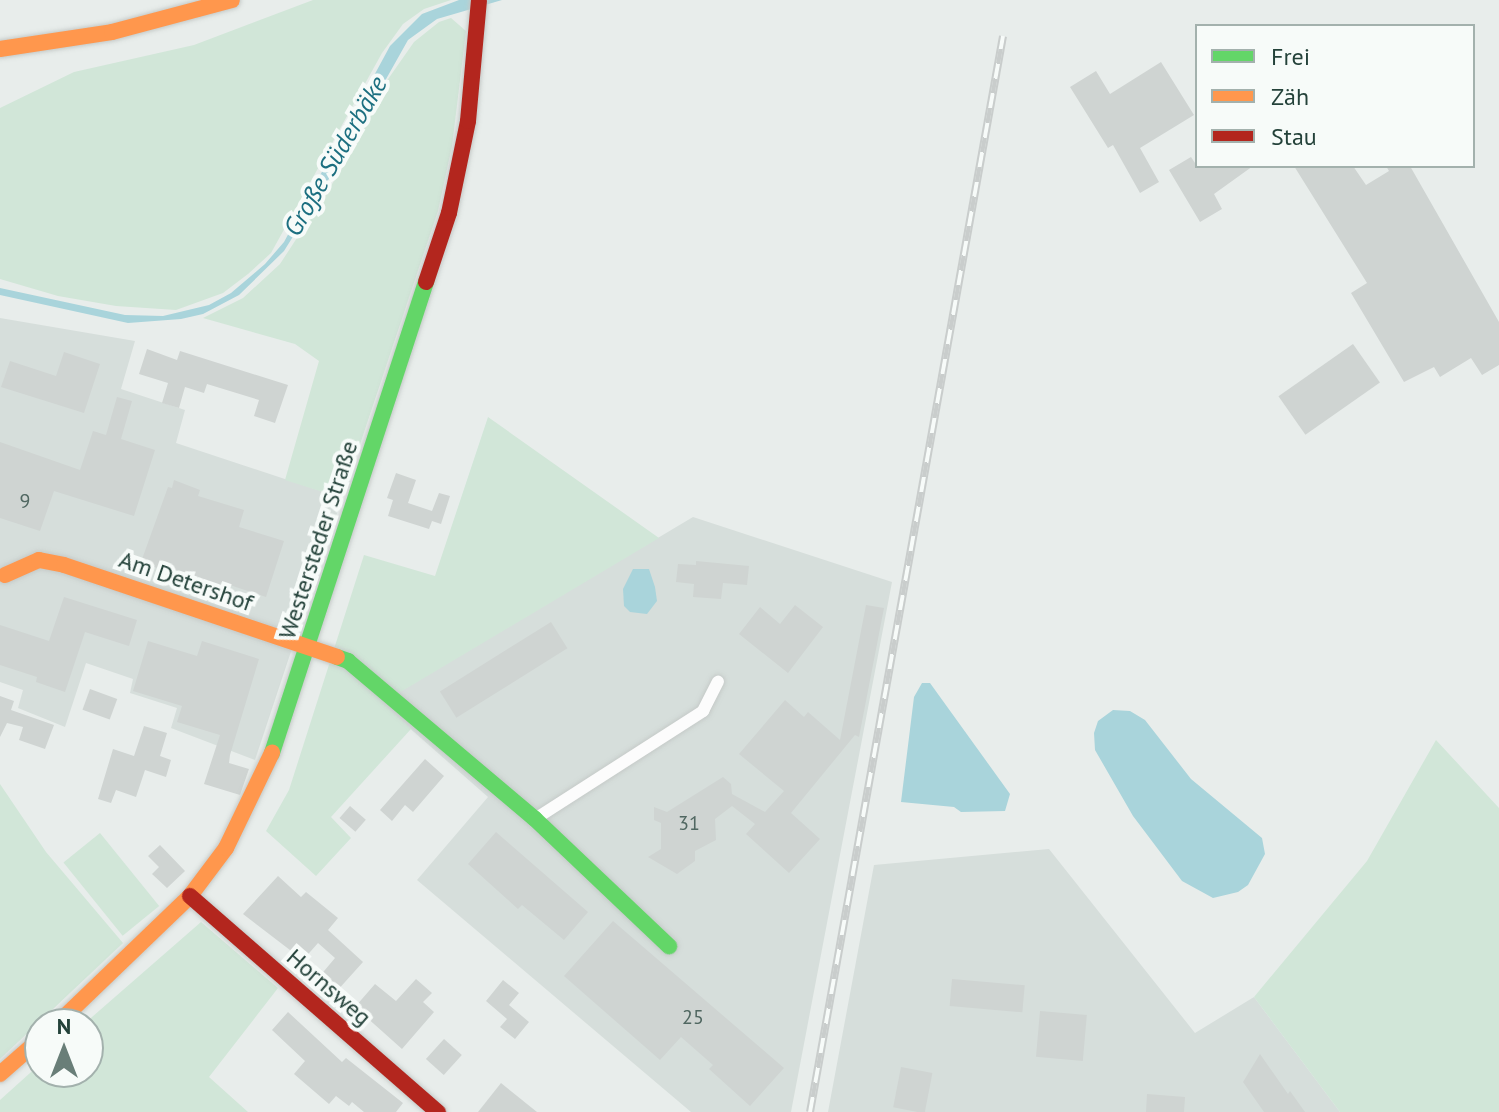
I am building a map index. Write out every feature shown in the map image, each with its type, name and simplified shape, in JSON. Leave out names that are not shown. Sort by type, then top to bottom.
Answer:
[{"type":"main road","points":[[0,49],[112,32],[232,0]]},
{"type":"main road","name":"Westersteder Straße","points":[[74,1008],[190,896],[226,848],[256,793],[449,213],[468,121],[479,8]]},
{"type":"main road","name":"Am Detershof","points":[[5,575],[39,560],[64,565],[348,661],[535,819],[669,946]]},
{"type":"main road","name":"Hornsweg","points":[[190,896],[438,1112]]},
{"type":"main road","points":[[0,1074],[24,1053]]},
{"type":"street","points":[[535,819],[657,745],[703,711],[718,682]]},
{"type":"shaded area","points":[[0,318],[135,341],[121,389],[185,410],[176,443],[342,498],[255,760],[171,728],[177,708],[130,693],[133,679],[86,663],[65,727],[18,708],[23,690],[0,682]]},
{"type":"shaded area","points":[[693,517],[892,582],[791,1112],[691,1112],[417,880],[488,797],[381,703]]},
{"type":"shaded area","points":[[1049,849],[1195,1033],[1254,997],[1340,1112],[828,1112],[874,865]]},
{"type":"green space","points":[[313,0],[451,0],[424,9],[403,24],[382,53],[271,253],[248,274],[223,293],[176,310],[116,306],[58,296],[0,279],[0,108],[74,72],[194,45]]},
{"type":"green space","points":[[451,18],[466,31],[452,146],[438,211],[342,498],[285,480],[319,361],[295,344],[203,318],[243,298],[280,264],[347,161],[386,82],[414,42],[439,22]]},
{"type":"green space","points":[[488,417],[659,538],[382,703],[411,729],[331,817],[351,838],[316,876],[266,831],[289,790],[364,555],[435,576]]},
{"type":"green space","points":[[1436,740],[1499,808],[1499,1112],[1340,1112],[1254,997],[1367,861]]},
{"type":"green space","points":[[0,784],[46,852],[123,943],[54,1008],[24,1008],[24,1036],[0,1059]]},
{"type":"green space","points":[[100,833],[159,906],[123,936],[63,863]]},
{"type":"green space","points":[[201,922],[278,988],[209,1077],[248,1112],[0,1112],[0,1100],[24,1078],[24,1088],[104,1088],[102,1008]]},
{"type":"water","name":"Große Süderbäke","points":[[459,0],[502,0],[437,19],[408,40],[340,161],[284,251],[239,295],[203,314],[128,323],[0,295],[0,288],[125,315],[163,316],[209,305],[231,293],[265,264],[284,242],[390,46],[422,14]]},
{"type":"water","points":[[633,569],[649,569],[655,587],[657,601],[647,614],[630,612],[624,606],[623,589]]},
{"type":"water","points":[[922,683],[930,683],[1010,794],[1005,811],[961,812],[954,807],[901,802],[914,697]]},
{"type":"water","points":[[1113,710],[1130,711],[1145,720],[1191,779],[1262,838],[1265,854],[1248,885],[1238,892],[1213,898],[1182,881],[1133,816],[1095,750],[1094,733],[1098,721]]},
{"type":"building","points":[[1161,62],[1194,115],[1140,148],[1159,182],[1140,193],[1113,145],[1108,148],[1070,87],[1096,71],[1110,94]]},
{"type":"building","points":[[1191,157],[1195,168],[1250,168],[1214,194],[1222,209],[1200,222],[1169,170]]},
{"type":"building","points":[[1295,168],[1354,168],[1366,185],[1389,171],[1387,168],[1411,168],[1499,322],[1499,365],[1482,375],[1471,358],[1440,377],[1434,367],[1404,382],[1351,293],[1367,283]]},
{"type":"building","points":[[1353,344],[1380,383],[1305,435],[1278,396]]},
{"type":"building","points":[[147,349],[177,360],[180,351],[288,385],[275,423],[254,416],[259,400],[207,384],[204,393],[185,387],[179,408],[162,403],[168,383],[139,374]]},
{"type":"building","points":[[64,352],[100,364],[84,413],[1,387],[10,361],[56,376]]},
{"type":"building","points":[[117,397],[132,401],[121,439],[155,450],[134,516],[54,491],[40,531],[0,518],[0,442],[80,470],[93,431],[106,435]]},
{"type":"building","points":[[396,473],[416,480],[408,503],[432,511],[439,493],[450,496],[441,524],[432,521],[429,529],[388,516],[393,500],[387,498]]},
{"type":"building","points":[[174,480],[200,490],[198,496],[244,510],[239,527],[284,541],[266,597],[221,582],[219,590],[141,562],[168,487],[172,488]]},
{"type":"building","points":[[696,561],[749,566],[747,585],[723,583],[721,599],[693,597],[694,584],[676,582],[678,564],[696,565]]},
{"type":"building","points":[[64,597],[137,620],[129,646],[85,632],[65,692],[36,682],[37,677],[0,665],[0,625],[49,641]]},
{"type":"building","points":[[795,605],[823,627],[788,673],[739,634],[760,607],[780,624]]},
{"type":"building","points":[[866,605],[884,608],[859,737],[855,735],[791,813],[820,839],[789,873],[746,834],[755,824],[732,806],[715,819],[716,840],[695,851],[695,861],[677,874],[648,857],[661,849],[661,823],[654,820],[654,807],[667,812],[723,777],[731,784],[732,794],[765,812],[784,791],[739,754],[785,700],[804,717],[808,712],[840,740]]},
{"type":"building","points":[[551,622],[567,648],[456,718],[440,691]]},
{"type":"building","points":[[148,641],[197,656],[202,641],[259,659],[230,755],[229,763],[249,769],[240,795],[204,784],[220,735],[177,722],[182,706],[133,691]]},
{"type":"building","points":[[90,689],[117,699],[110,720],[82,710]]},
{"type":"building","points":[[0,696],[14,701],[11,710],[54,725],[45,749],[19,740],[23,727],[7,723],[0,737]]},
{"type":"building","points":[[144,726],[167,733],[160,756],[171,760],[166,777],[145,770],[136,797],[116,790],[111,803],[98,799],[113,749],[134,756]]},
{"type":"building","points":[[425,759],[444,776],[413,812],[405,805],[392,821],[380,810]]},
{"type":"building","points":[[350,806],[366,820],[355,832],[340,818]]},
{"type":"building","points":[[496,832],[588,912],[564,940],[522,905],[518,909],[468,864]]},
{"type":"building","points":[[160,845],[185,871],[167,888],[152,874],[159,867],[148,856]]},
{"type":"building","points":[[278,876],[301,897],[306,892],[338,918],[328,930],[363,962],[336,992],[319,977],[335,958],[318,943],[303,960],[243,914]]},
{"type":"building","points":[[613,921],[784,1068],[750,1106],[709,1069],[713,1065],[681,1037],[660,1060],[564,976]]},
{"type":"building","points":[[416,979],[432,993],[423,1002],[434,1012],[402,1049],[355,1007],[375,984],[396,1001]]},
{"type":"building","points":[[952,979],[1025,985],[1022,1012],[950,1006]]},
{"type":"building","points":[[503,980],[519,993],[509,1005],[529,1022],[515,1039],[500,1027],[507,1019],[486,1001]]},
{"type":"building","points":[[1040,1011],[1087,1015],[1083,1061],[1036,1057]]},
{"type":"building","points":[[288,1012],[342,1062],[346,1058],[403,1103],[396,1112],[364,1112],[352,1102],[349,1106],[336,1096],[329,1104],[294,1074],[305,1061],[272,1030]]},
{"type":"building","points":[[444,1039],[462,1055],[444,1075],[426,1059]]},
{"type":"building","points":[[1260,1054],[1305,1112],[1264,1112],[1243,1082]]},
{"type":"building","points":[[901,1067],[932,1073],[925,1112],[893,1107]]},
{"type":"building","points":[[501,1083],[537,1112],[478,1112]]},
{"type":"building","points":[[1147,1094],[1185,1097],[1184,1112],[1146,1112]]},
{"type":"railway","points":[[810,1112],[1003,36]]},
{"type":"traffic: fast","points":[[272,753],[426,282]]},
{"type":"traffic: fast","points":[[337,657],[348,661],[535,819],[669,946]]},
{"type":"traffic: slow","points":[[0,49],[112,32],[232,0]]},
{"type":"traffic: slow","points":[[5,575],[39,560],[64,565],[337,657]]},
{"type":"traffic: slow","points":[[74,1008],[190,896],[226,848],[272,753]]},
{"type":"traffic: slow","points":[[0,1074],[24,1053]]},
{"type":"traffic: jam","points":[[426,282],[449,213],[468,121],[479,0]]},
{"type":"traffic: jam","points":[[190,896],[438,1112]]}]
